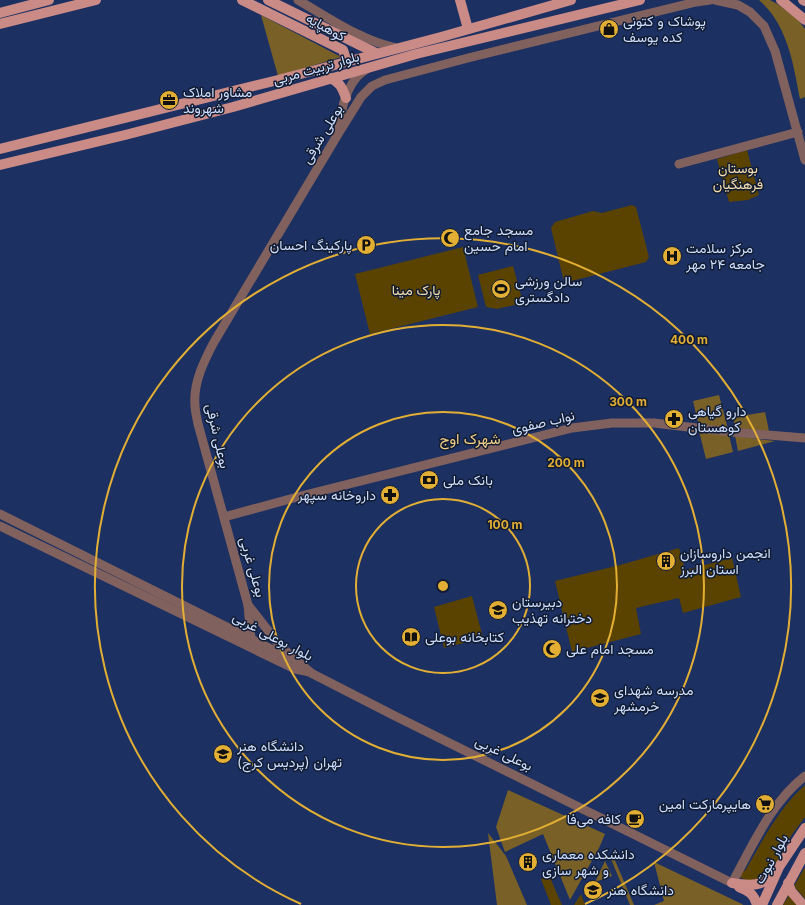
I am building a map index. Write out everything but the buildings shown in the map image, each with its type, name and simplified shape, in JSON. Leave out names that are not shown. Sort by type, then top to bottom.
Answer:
[{"type":"main road","points":[[0,13],[50,0],[54,11]]},
{"type":"main road","points":[[0,24],[96,0]]},
{"type":"main road","name":"کوهپایه","points":[[242,0],[273,14],[342,50],[345,56],[345,62]]},
{"type":"main road","points":[[460,0],[468,29]]},
{"type":"main road","name":"بلوار تربیت مربی","points":[[0,149],[345,62],[571,0]]},
{"type":"main road","name":"بلوار تربیت مربی","points":[[0,164],[125,135],[233,107],[330,78],[423,53],[640,0]]},
{"type":"main road","points":[[781,0],[805,20]]},
{"type":"main road","points":[[270,1],[273,14]]},
{"type":"main road","name":"کوهپایه","points":[[270,1],[376,53]]},
{"type":"main road","points":[[561,2],[571,3],[577,8],[575,13],[565,19]]},
{"type":"main road","points":[[273,14],[282,7]]},
{"type":"main road","points":[[342,50],[348,55],[356,56],[360,53],[358,45]]},
{"type":"main road","points":[[330,78],[340,84],[346,98]]},
{"type":"main road","points":[[227,92],[224,101],[233,107]]},
{"type":"main road","name":"بلوار نبوت","points":[[762,905],[779,868],[805,828]]},
{"type":"main road","name":"بلوار نبوت","points":[[777,905],[805,853]]},
{"type":"main road","points":[[732,883],[750,886],[764,883],[771,878],[779,868]]},
{"type":"main road","points":[[732,883],[751,893],[755,898],[757,905]]},
{"type":"main road","points":[[788,883],[791,891],[803,905]]},
{"type":"street","points":[[298,0],[365,39],[396,48]]},
{"type":"street","name":"بوعلی شرقی","points":[[224,517],[198,424],[195,404],[197,380],[203,363],[214,342],[361,97],[372,86],[385,80],[468,58],[696,2],[710,0]]},
{"type":"street","points":[[714,0],[738,5],[750,12],[764,26],[775,51],[805,160]]},
{"type":"street","points":[[338,134],[342,110],[346,98],[356,78],[368,68]]},
{"type":"street","points":[[679,164],[798,132]]},
{"type":"street","name":"نواب صفوی","points":[[224,517],[301,496],[572,428],[612,423],[654,424],[805,438]]},
{"type":"street","name":"بلوار بوعلی غربی","points":[[0,514],[249,642]]},
{"type":"street","name":"بوعلی غربی","points":[[224,517],[248,605],[281,647],[312,673],[395,716],[732,883]]},
{"type":"street","name":"بلوار بوعلی غربی","points":[[0,526],[249,642],[297,662],[312,673]]},
{"type":"street","points":[[248,605],[249,642]]},
{"type":"street","points":[[732,883],[772,813],[788,792],[805,776]]},
{"type":"green space","name":"بوستان فرهنگیان","points":[[747,150],[759,195],[748,200],[729,202],[717,159]]},
{"type":"green space","points":[[632,205],[636,207],[649,257],[646,262],[568,282],[563,278],[551,228],[555,222],[593,211],[602,213]]},
{"type":"green space","name":"پارک مینا","points":[[463,247],[478,307],[370,334],[355,274]]},
{"type":"green space","name":"سالن ورزشی دادگستری","points":[[513,266],[523,303],[497,309],[486,307],[478,275]]},
{"type":"green space","points":[[679,548],[685,570],[732,558],[741,597],[683,613],[679,598],[636,608],[641,634],[572,652],[555,581],[620,565]]},
{"type":"green space","points":[[472,596],[483,638],[444,648],[434,607]]},
{"type":"green space","points":[[805,785],[805,817],[791,836],[769,876],[748,881],[739,877],[743,870],[745,871],[779,815],[795,794]]},
{"type":"green space","points":[[805,867],[805,899],[794,886]]},
{"type":"green space","points":[[549,875],[562,905],[551,905],[541,879]]},
{"type":"green space","points":[[581,894],[585,905],[574,905]]},
{"type":"green space","points":[[789,895],[797,905],[783,905]]},
{"type":"shaded area","points":[[759,0],[770,0],[779,5],[798,20],[805,29],[805,97],[800,99],[792,59],[783,33],[769,10]]},
{"type":"shaded area","points":[[261,15],[341,57],[278,76]]},
{"type":"shaded area","points":[[719,395],[728,429],[699,426],[693,401]]},
{"type":"shaded area","points":[[765,412],[769,431],[734,428],[734,417]]},
{"type":"shaded area","points":[[699,431],[729,435],[733,452],[706,459]]},
{"type":"shaded area","points":[[735,436],[775,441],[738,451]]},
{"type":"shaded area","points":[[508,790],[605,834],[599,848],[570,900],[543,834],[505,852],[496,827]]},
{"type":"shaded area","points":[[488,833],[506,856],[527,905],[497,905]]},
{"type":"shaded area","points":[[614,858],[634,905],[630,905],[611,859]]},
{"type":"shaded area","points":[[605,861],[612,876],[595,882]]},
{"type":"shaded area","points":[[654,862],[743,905],[654,905],[664,901]]},
{"type":"place","name":"پوشاک و کتونی کده یوسف","points":[[609,29]]},
{"type":"place","name":"مشاور املاک شهروند","points":[[169,100]]},
{"type":"place","name":"مسجد جامع امام حسین","points":[[450,238]]},
{"type":"place","name":"پارکینگ احسان","points":[[366,245]]},
{"type":"place","name":"مرکز سلامت جامعه ۲۴ مهر","points":[[672,256]]},
{"type":"place","name":"سالن ورزشی دادگستری","points":[[501,289]]},
{"type":"place","name":"دارو گیاهی کوهستان","points":[[674,419]]},
{"type":"place","name":"بانک ملی","points":[[429,480]]},
{"type":"place","name":"داروخانه سپهر","points":[[390,495]]},
{"type":"place","name":"انجمن داروسازان استان البرز","points":[[666,561]]},
{"type":"place","name":"دبیرستان دخترانه تهذیب","points":[[498,610]]},
{"type":"place","name":"کتابخانه بوعلی","points":[[411,637]]},
{"type":"place","name":"مسجد امام علی","points":[[552,649]]},
{"type":"place","name":"مدرسه شهدای خرمشهر","points":[[600,698]]},
{"type":"place","name":"دانشگاه هنر تهران (پردیس کرج)","points":[[223,754]]},
{"type":"place","name":"هایپرمارکت امین","points":[[765,804]]},
{"type":"place","name":"کافه می‌فا","points":[[635,819]]},
{"type":"place","name":"دانشکده معماری و شهر سازی","points":[[528,862]]},
{"type":"place","name":"دانشگاه هنر","points":[[593,890]]},
{"type":"district","name":"شهرک اوج","points":[[470,439]]}]
